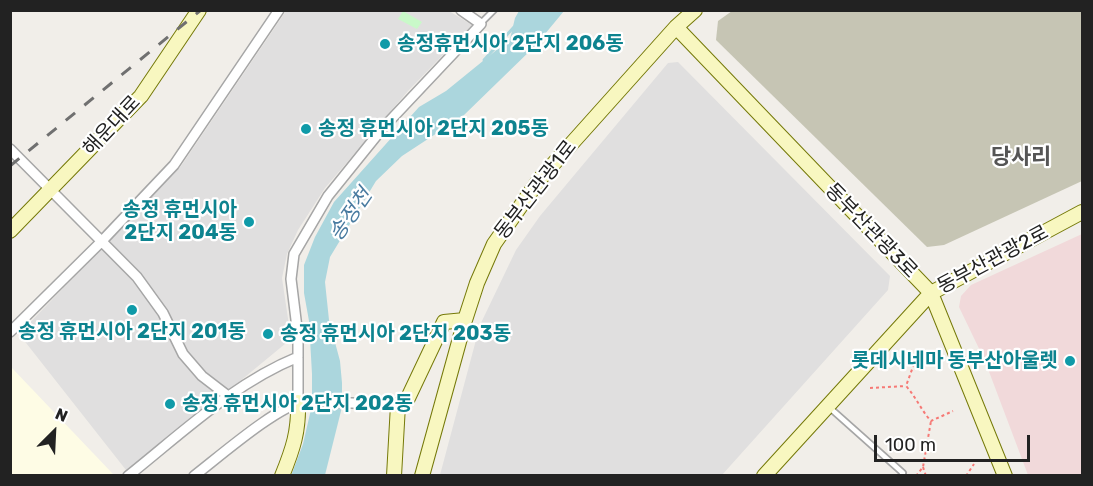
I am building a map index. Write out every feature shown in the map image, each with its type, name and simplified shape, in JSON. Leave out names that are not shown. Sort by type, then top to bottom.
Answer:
[{"type":"street","name":"해운대로","points":[[10,231],[141,96],[199,10]]},
{"type":"street","points":[[10,332],[101,242],[174,165],[279,10]]},
{"type":"street","points":[[282,476],[294,447],[301,401],[291,279],[294,254],[328,196],[382,129],[481,24],[461,10]]},
{"type":"street","name":"동부산관광1로","points":[[422,476],[465,320],[477,283],[494,244],[539,180],[676,27],[695,10]]},
{"type":"street","name":"동부산관광3로","points":[[676,27],[931,293],[1005,476]]},
{"type":"street","points":[[10,149],[137,277],[155,300],[183,354],[202,376],[228,396]]},
{"type":"street","name":"동부산관광2로","points":[[764,476],[931,293],[1083,212]]},
{"type":"street","points":[[194,476],[281,411],[301,401],[392,405],[408,398],[444,322],[465,320]]},
{"type":"street","points":[[128,476],[228,396],[298,357]]},
{"type":"street","points":[[392,405],[394,476]]},
{"type":"lane","points":[[481,24],[494,10]]},
{"type":"lane","points":[[828,406],[903,473],[901,476]]},
{"type":"path","points":[[900,356],[914,364]]},
{"type":"path","points":[[906,386],[914,364],[932,356]]},
{"type":"path","points":[[870,388],[906,386]]},
{"type":"path","points":[[906,386],[918,400],[923,412],[932,421]]},
{"type":"path","points":[[932,421],[953,411]]},
{"type":"path","points":[[916,476],[923,466],[932,421]]},
{"type":"path","points":[[966,476],[974,464]]},
{"type":"path","points":[[923,466],[926,476]]},
{"type":"shaded area","points":[[286,11],[449,11],[472,25],[408,91],[325,188],[298,230],[287,254],[282,278],[291,339],[126,470],[19,334],[181,166]]},
{"type":"shaded area","points":[[732,11],[1082,11],[1082,181],[944,245],[927,247],[716,40],[718,21]]},
{"type":"shaded area","points":[[678,62],[890,276],[888,290],[722,475],[440,475],[480,325],[516,250],[540,216],[668,63]]},
{"type":"shaded area","points":[[1082,234],[1082,475],[1028,475],[985,361],[959,307],[961,296],[971,285]]},
{"type":"shaded area","points":[[11,367],[113,474],[11,475]]},
{"type":"green space","points":[[403,11],[422,22],[417,29],[398,19]]},
{"type":"water","name":"송정천","points":[[519,11],[564,11],[535,46],[463,116],[402,156],[376,181],[330,257],[325,282],[329,320],[340,361],[342,407],[325,475],[291,476],[303,444],[312,405],[304,265],[315,237],[334,202],[419,107],[446,91],[510,39]]},
{"type":"waterway","name":"송정천","points":[[484,60],[514,27]]},
{"type":"railway","points":[[10,166],[201,10]]},
{"type":"place","name":"송정휴먼시아 2단지 206동","points":[[385,44]]},
{"type":"place","name":"송정 휴먼시아 2단지 205동","points":[[306,129]]},
{"type":"place","name":"송정 휴먼시아 2단지 204동","points":[[249,222]]},
{"type":"place","name":"송정 휴먼시아 2단지 201동","points":[[132,310]]},
{"type":"place","name":"송정 휴먼시아 2단지 203동","points":[[268,334]]},
{"type":"place","name":"롯데시네마 동부산아울렛","points":[[1070,361]]},
{"type":"place","name":"송정 휴먼시아 2단지 202동","points":[[170,404]]},
{"type":"district","name":"당사리","points":[[1021,158]]}]
